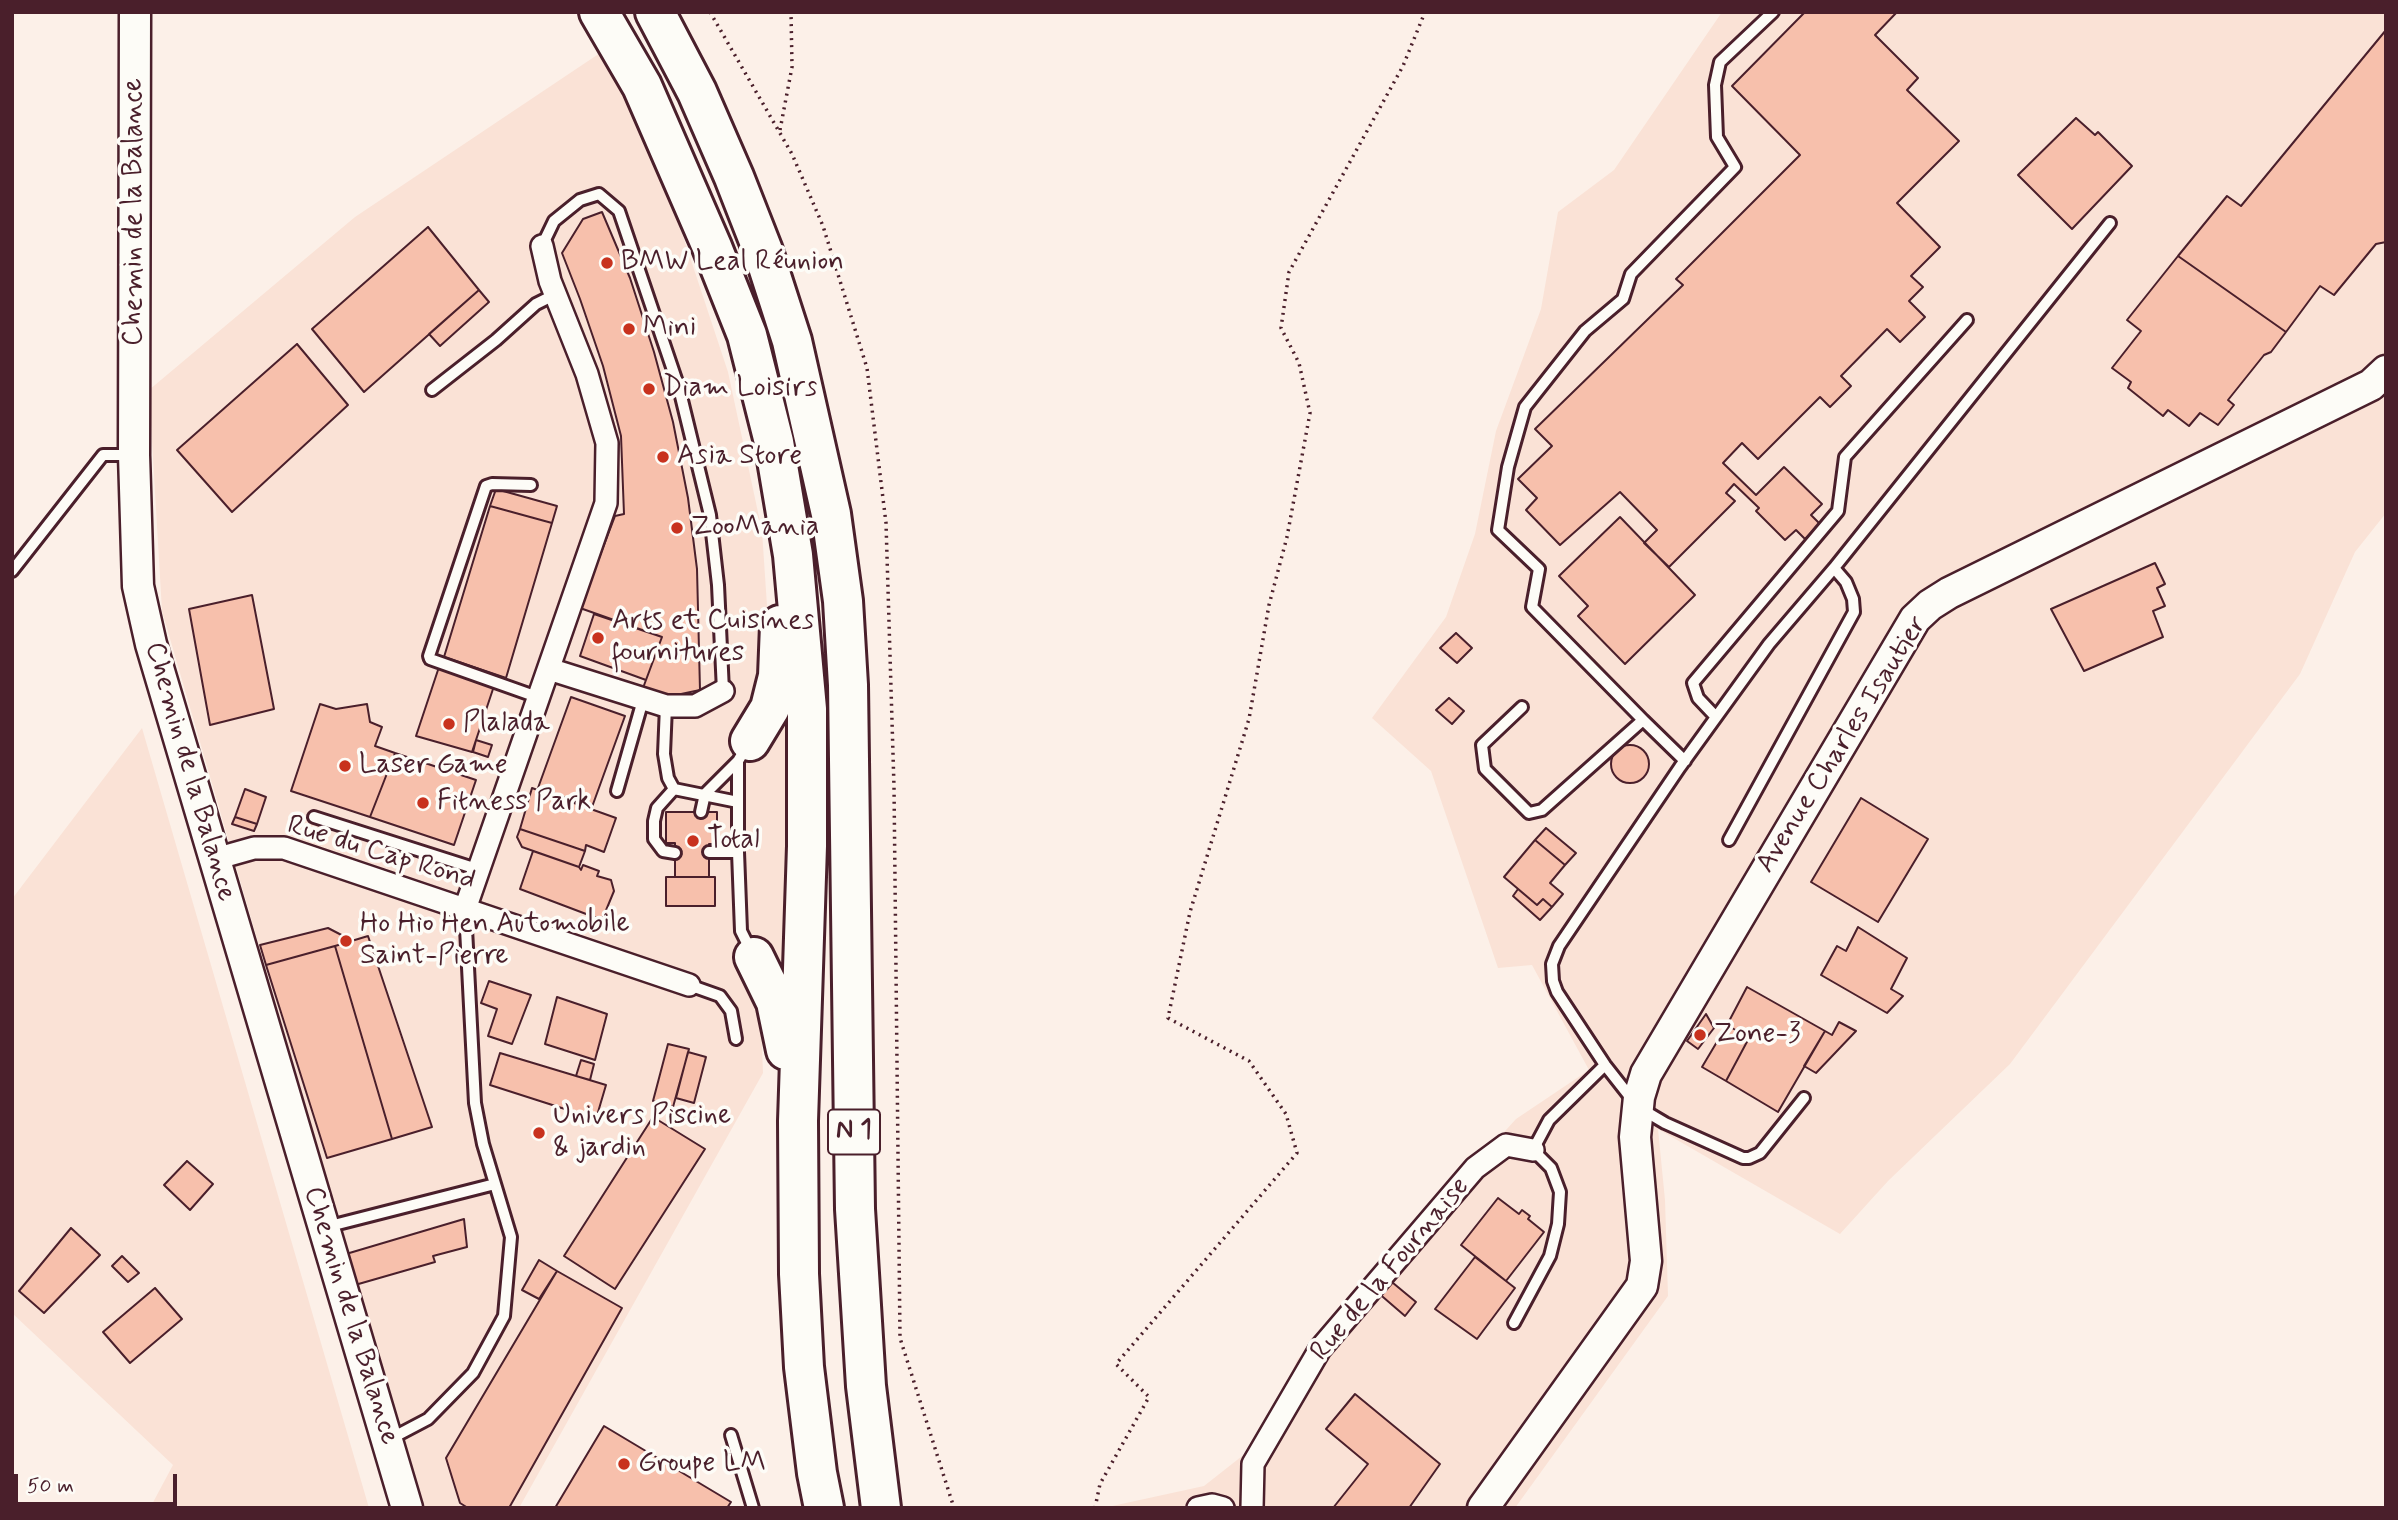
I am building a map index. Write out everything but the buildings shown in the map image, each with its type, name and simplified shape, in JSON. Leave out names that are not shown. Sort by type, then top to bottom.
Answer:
[{"type":"highway","name":"N 1","points":[[599,12],[642,86],[747,335],[774,442],[793,555],[807,709],[807,846],[797,1121],[799,1274],[804,1367],[824,1508]]},
{"type":"highway","name":"N 1","points":[[655,12],[697,93],[763,251],[793,341],[831,513],[843,601],[849,698],[855,1209],[866,1387],[881,1504]]},
{"type":"highway","points":[[675,160],[697,245],[733,351],[760,461],[773,538],[781,610],[778,676],[770,708],[744,751]]},
{"type":"highway","points":[[754,957],[776,1002],[797,1121]]},
{"type":"street","name":"Chemin de la Balance","points":[[135,12],[134,455],[138,586],[151,644],[407,1508]]},
{"type":"street","points":[[465,909],[606,503],[607,443],[587,374],[556,294],[542,246]]},
{"type":"street","name":"Avenue Charles Isautier","points":[[1638,1107],[1646,1074],[1915,619],[1930,605],[1950,593],[2371,385],[2386,371]]},
{"type":"street","points":[[550,669],[666,706],[695,706],[723,691]]},
{"type":"street","name":"Rue du Cap Rond","points":[[215,859],[254,848],[284,848],[689,985]]},
{"type":"street","points":[[1483,1508],[1642,1286],[1647,1261],[1635,1137],[1638,1107]]},
{"type":"street","name":"Rue de la Fournaise","points":[[1252,1508],[1253,1464],[1320,1349],[1475,1168],[1506,1145],[1533,1150]]},
{"type":"street","points":[[1198,1508],[1212,1505],[1223,1508]]},
{"type":"lane","points":[[1685,761],[1532,607],[1539,569],[1498,530],[1508,467],[1525,407],[1585,331],[1623,299],[1631,274],[1735,166],[1717,137],[1715,85],[1720,62],[1773,12]]},
{"type":"lane","points":[[542,246],[554,221],[580,200],[599,194],[620,211],[679,388],[710,515],[718,585],[723,691]]},
{"type":"lane","points":[[1804,1098],[1760,1153],[1749,1158],[1743,1158],[1665,1123],[1638,1107],[1605,1065],[1557,992],[1552,964],[1559,946],[1685,761],[1769,644],[1834,568],[2110,223]]},
{"type":"lane","points":[[432,390],[496,340],[536,304],[556,294]]},
{"type":"lane","points":[[1716,717],[1698,698],[1693,683],[1838,511],[1845,457],[1967,320]]},
{"type":"lane","points":[[12,572],[103,455],[134,455]]},
{"type":"lane","points":[[531,485],[486,486],[429,656],[430,659],[540,698]]},
{"type":"lane","points":[[1729,840],[1854,612],[1853,599],[1846,582],[1834,568]]},
{"type":"lane","points":[[617,791],[643,700]]},
{"type":"lane","points":[[666,706],[664,754],[668,778],[674,789]]},
{"type":"lane","points":[[1522,707],[1482,744],[1485,769],[1529,813],[1542,810],[1643,720]]},
{"type":"lane","points":[[701,812],[705,794],[744,751]]},
{"type":"lane","points":[[744,751],[738,802],[741,931],[754,957]]},
{"type":"lane","points":[[674,789],[738,802]]},
{"type":"lane","points":[[674,789],[657,808],[654,839],[663,851],[675,853]]},
{"type":"lane","points":[[314,817],[480,870]]},
{"type":"lane","points":[[709,852],[738,852]]},
{"type":"lane","points":[[388,1440],[428,1419],[473,1373],[504,1317],[511,1237],[483,1144],[475,1103],[465,909]]},
{"type":"lane","points":[[689,985],[720,996],[731,1012],[736,1039]]},
{"type":"lane","points":[[1514,1323],[1550,1256],[1558,1224],[1560,1192],[1551,1168],[1533,1150],[1549,1120],[1605,1065]]},
{"type":"lane","points":[[324,1227],[495,1184]]},
{"type":"lane","points":[[731,1435],[753,1508]]},
{"type":"path","points":[[710,12],[780,132],[824,226],[867,368],[885,510],[894,787],[900,1338],[954,1508]]},
{"type":"path","points":[[780,132],[793,67],[790,12]]},
{"type":"path","points":[[1095,1508],[1100,1484],[1149,1396],[1116,1364],[1297,1153],[1286,1114],[1249,1061],[1168,1018],[1190,912],[1249,719],[1269,605],[1287,537],[1310,413],[1299,363],[1281,328],[1289,272],[1403,66],[1425,12]]},
{"type":"shaded area","points":[[1722,12],[2386,12],[2386,513],[2355,552],[2300,674],[2010,1064],[1888,1181],[1840,1234],[1658,1129],[1665,1200],[1668,1296],[1515,1508],[1103,1508],[1204,1486],[1265,1438],[1297,1360],[1516,1119],[1589,1070],[1532,965],[1498,968],[1431,771],[1372,718],[1446,617],[1475,534],[1496,431],[1541,309],[1558,212],[1614,170]]},
{"type":"shaded area","points":[[612,45],[684,239],[728,372],[762,531],[767,606],[792,705],[788,974],[760,996],[763,1073],[519,1508],[422,1508],[162,611],[149,390],[355,217]]},
{"type":"shaded area","points":[[142,728],[369,1508],[150,1508],[173,1465],[12,1313],[12,899]]},
{"type":"place","name":"BMW Leal Réunion","points":[[607,263]]},
{"type":"place","name":"Mini","points":[[629,329]]},
{"type":"place","name":"Diam Loisirs","points":[[649,389]]},
{"type":"place","name":"Asia Store","points":[[663,457]]},
{"type":"place","name":"ZooMania","points":[[677,528]]},
{"type":"place","name":"Arts et Cuisines fournitures","points":[[598,638]]},
{"type":"place","name":"Plalada","points":[[449,724]]},
{"type":"place","name":"Laser Game","points":[[345,766]]},
{"type":"place","name":"Fitness Park","points":[[423,803]]},
{"type":"place","name":"Total","points":[[693,841]]},
{"type":"place","name":"Ho Hio Hen Automobile Saint-Pierre","points":[[346,941]]},
{"type":"place","name":"Zone-3","points":[[1700,1035]]},
{"type":"place","name":"Univers Piscine & jardin","points":[[539,1133]]},
{"type":"place","name":"Groupe LM","points":[[624,1464]]}]
